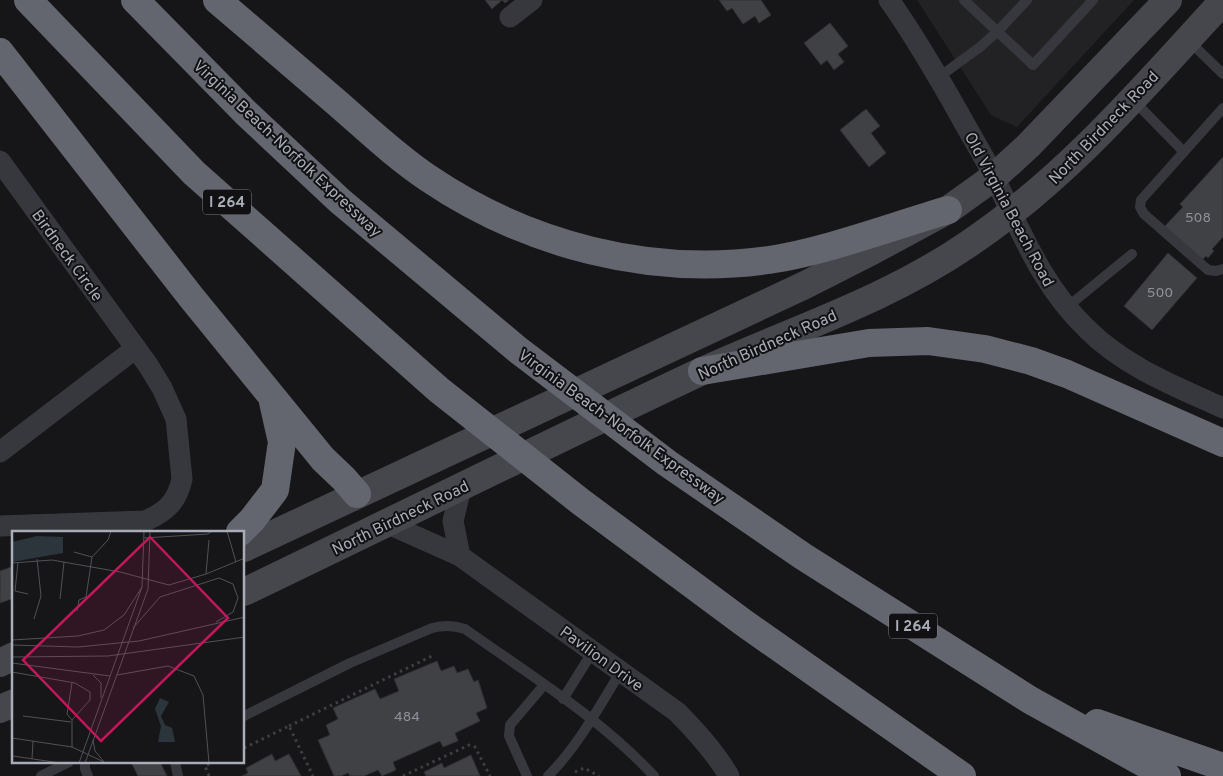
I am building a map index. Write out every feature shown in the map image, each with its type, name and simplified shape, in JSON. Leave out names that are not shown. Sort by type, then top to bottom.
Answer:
[{"type":"highway","name":"I 264","points":[[28,0],[194,173],[440,390],[581,502],[744,623],[962,776]]},
{"type":"highway","name":"Virginia Beach-Norfolk Expressway","points":[[135,0],[246,113],[340,201],[518,350],[667,463],[804,557],[1030,700],[1167,776]]},
{"type":"highway","points":[[217,0],[389,148],[428,178],[469,204],[513,225],[583,249],[628,258],[674,263],[722,264],[768,260],[807,252],[948,210]]},
{"type":"highway","points":[[0,52],[190,297],[322,459],[357,494]]},
{"type":"highway","points":[[702,372],[869,343],[928,340],[985,349],[1031,361],[1067,374],[1223,443]]},
{"type":"highway","points":[[241,531],[275,490],[282,442],[272,398]]},
{"type":"highway","points":[[1030,700],[1223,767]]},
{"type":"main road","points":[[245,548],[805,285],[948,210],[994,177],[1028,146],[1168,0]]},
{"type":"main road","name":"North Birdneck Road","points":[[245,592],[702,372],[899,285],[966,246],[1048,184],[1101,133],[1222,1]]},
{"type":"main road","name":"Pavilion Drive","points":[[357,494],[386,524]]},
{"type":"main road","points":[[0,663],[12,657]]},
{"type":"main road","points":[[0,709],[12,703]]},
{"type":"street","points":[[510,17],[532,0]]},
{"type":"street","name":"Old Virginia Beach Road","points":[[889,0],[939,77],[994,177],[1034,259],[1066,308],[1088,330],[1118,355],[1150,375],[1223,408]]},
{"type":"street","name":"Birdneck Circle","points":[[0,161],[136,348],[162,388],[176,419],[182,479],[173,502],[160,515],[145,521],[0,526]]},
{"type":"street","points":[[0,452],[136,348]]},
{"type":"street","points":[[460,556],[453,521],[461,488]]},
{"type":"street","name":"Pavilion Drive","points":[[386,524],[460,556],[677,712],[694,729],[720,761],[729,776]]},
{"type":"lane","points":[[964,0],[1033,65],[1093,0]]},
{"type":"lane","points":[[939,77],[980,47],[1027,0]]},
{"type":"lane","points":[[1188,39],[1223,74]]},
{"type":"lane","points":[[1132,99],[1184,152]]},
{"type":"lane","points":[[1223,108],[1141,200],[1140,206],[1144,214],[1208,270],[1216,272],[1223,269]]},
{"type":"lane","points":[[1066,308],[1132,254]]},
{"type":"lane","points":[[245,716],[350,663],[432,628],[454,625],[465,629],[591,719],[632,752],[654,776]]},
{"type":"lane","points":[[563,699],[593,651]]},
{"type":"lane","points":[[548,776],[562,762],[621,671]]},
{"type":"lane","points":[[527,776],[509,736],[510,725],[544,685]]},
{"type":"lane","points":[[41,776],[65,764]]},
{"type":"lane","points":[[85,764],[88,776]]},
{"type":"path","points":[[245,748],[434,655]]},
{"type":"path","points":[[289,726],[313,776]]},
{"type":"path","points":[[403,776],[470,745],[475,747],[490,776]]},
{"type":"path","points":[[209,776],[205,766],[210,764]]},
{"type":"path","points":[[572,773],[584,768],[599,776]]},
{"type":"shaded area","points":[[917,0],[1134,0],[1017,127],[991,115]]},
{"type":"building","points":[[485,0],[502,0],[492,9]]},
{"type":"building","points":[[719,0],[761,0],[771,15],[759,23],[755,16],[743,24],[732,8],[727,11]]},
{"type":"building","points":[[830,23],[848,46],[838,54],[844,62],[834,70],[827,60],[821,65],[804,43]]},
{"type":"building","points":[[866,109],[880,126],[871,133],[886,153],[869,167],[840,130]]},
{"type":"building","points":[[1223,157],[1223,237],[1212,249],[1214,251],[1208,258],[1206,256],[1200,262],[1163,228],[1183,207],[1180,204]]},
{"type":"building","points":[[1168,253],[1197,278],[1152,330],[1124,306]]},
{"type":"building","points":[[12,567],[12,599],[0,603],[0,571]]},
{"type":"building","points":[[437,661],[441,671],[454,666],[457,673],[468,669],[474,682],[478,680],[487,708],[476,713],[480,721],[455,733],[458,741],[443,747],[440,741],[393,762],[396,770],[382,776],[378,770],[364,776],[350,776],[348,773],[334,776],[318,740],[330,735],[326,725],[338,719],[333,708],[375,689],[380,699],[399,691],[394,679]]},
{"type":"building","points":[[272,754],[275,761],[289,754],[301,776],[242,776],[248,773],[246,768]]},
{"type":"building","points":[[471,755],[480,776],[426,776],[424,772],[442,763],[444,768]]},
{"type":"building","points":[[132,764],[161,764],[167,776],[138,776]]}]
